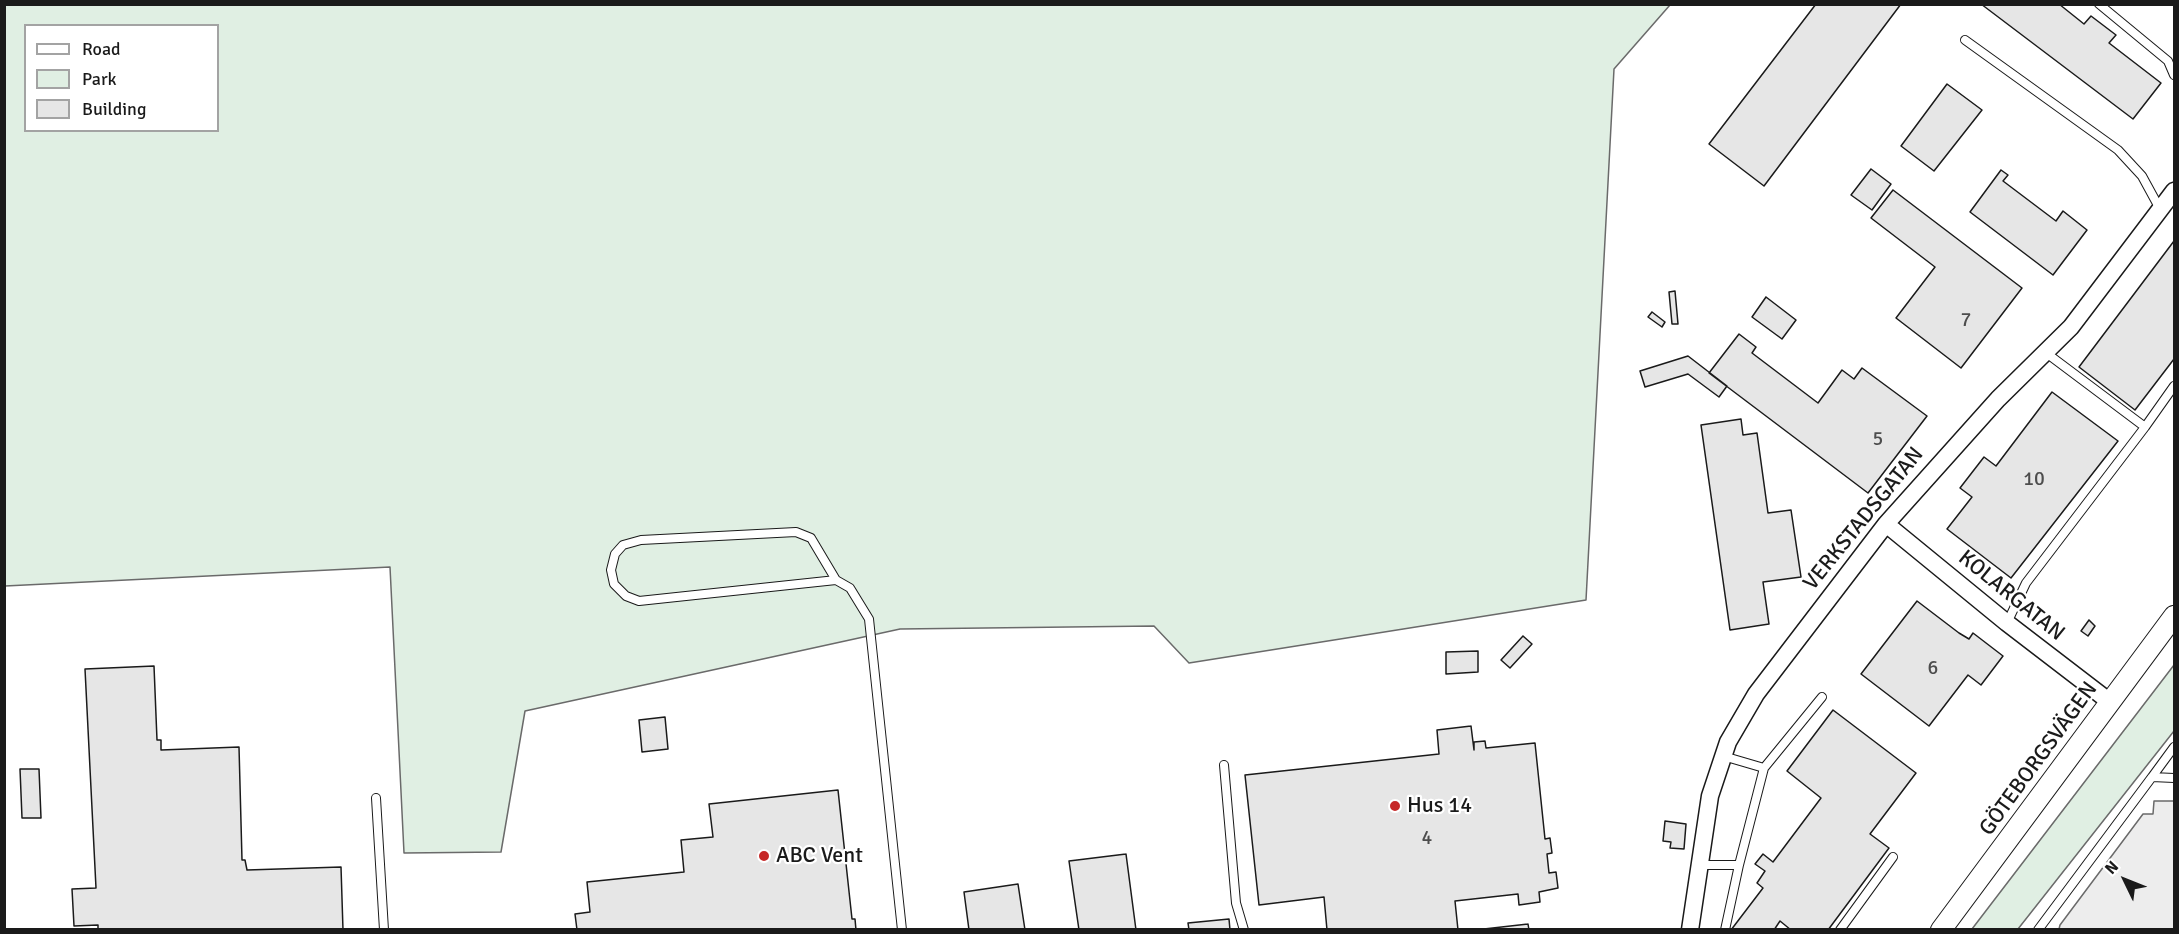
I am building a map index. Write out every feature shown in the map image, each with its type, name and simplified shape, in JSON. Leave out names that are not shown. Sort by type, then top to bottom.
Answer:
[{"type":"street","name":"VERKSTADSGATAN","points":[[1690,930],[1710,796],[1728,742],[1756,694],[1886,524],[1998,399],[2071,327],[2169,201]]},
{"type":"street","name":"KOLARGATAN","points":[[1886,524],[2007,623],[2110,702]]},
{"type":"street","name":"GÖTEBORGSVÄGEN","points":[[1941,930],[2007,845],[2175,616]]},
{"type":"lane","points":[[2099,4],[2168,61],[2175,75]]},
{"type":"lane","points":[[1965,40],[2118,150],[2169,201]]},
{"type":"lane","points":[[2045,352],[2145,427]]},
{"type":"lane","points":[[2007,623],[2026,583],[2175,386]]},
{"type":"lane","points":[[836,580],[639,601],[626,596],[614,584],[611,570],[615,554],[623,545],[641,540],[796,532],[812,538],[836,580],[849,588],[869,619],[902,930]]},
{"type":"lane","points":[[1725,930],[1764,768],[1822,697]]},
{"type":"lane","points":[[2038,930],[2175,747]]},
{"type":"lane","points":[[1723,756],[1764,768]]},
{"type":"lane","points":[[1224,765],[1236,903],[1244,930]]},
{"type":"lane","points":[[2152,777],[2175,778]]},
{"type":"lane","points":[[376,798],[384,930]]},
{"type":"lane","points":[[1840,930],[1893,857]]},
{"type":"lane","points":[[1701,865],[1739,865]]},
{"type":"green space","points":[[5,5],[1670,5],[1614,69],[1586,600],[1189,663],[1154,626],[900,629],[525,711],[501,852],[404,853],[390,567],[5,586]]},
{"type":"green space","points":[[2174,665],[2174,731],[2018,929],[1972,929]]},
{"type":"shaded area","points":[[2154,801],[2174,801],[2174,929],[2059,929],[2143,814],[2153,814]]},
{"type":"building","points":[[1816,4],[1901,4],[1764,186],[1709,144]]},
{"type":"building","points":[[1981,4],[2059,4],[2084,24],[2091,16],[2116,35],[2109,43],[2161,83],[2133,119]]},
{"type":"building","points":[[1947,84],[1982,110],[1934,171],[1901,146]]},
{"type":"building","points":[[1871,169],[1891,184],[1872,210],[1851,195]]},
{"type":"building","points":[[2001,170],[2008,175],[2003,181],[2056,221],[2063,211],[2087,230],[2053,275],[1970,212]]},
{"type":"building","points":[[1893,190],[2022,288],[1961,368],[1896,318],[1935,267],[1871,218]]},
{"type":"building","points":[[2174,241],[2174,359],[2135,410],[2079,367]]},
{"type":"building","points":[[1675,291],[1678,324],[1672,324],[1669,292]]},
{"type":"building","points":[[1766,297],[1796,320],[1782,339],[1752,317]]},
{"type":"building","points":[[1652,312],[1665,322],[1662,327],[1648,317]]},
{"type":"building","points":[[1739,334],[1756,347],[1752,353],[1818,403],[1842,370],[1854,379],[1862,368],[1927,416],[1868,493],[1709,373]]},
{"type":"building","points":[[1688,356],[1727,386],[1719,397],[1688,374],[1645,387],[1640,371]]},
{"type":"building","points":[[2052,392],[2118,441],[2011,578],[1947,529],[1972,497],[1960,488],[1984,457],[1996,466]]},
{"type":"building","points":[[1741,419],[1743,435],[1757,433],[1768,513],[1791,510],[1801,577],[1763,582],[1769,624],[1730,630],[1701,425]]},
{"type":"building","points":[[1917,601],[1959,633],[1969,639],[1973,633],[2003,656],[1981,685],[1968,675],[1929,726],[1861,674]]},
{"type":"building","points":[[2089,620],[2095,626],[2088,636],[2081,631]]},
{"type":"building","points":[[1523,636],[1532,644],[1510,668],[1501,660]]},
{"type":"building","points":[[1478,651],[1478,672],[1446,674],[1446,652]]},
{"type":"building","points":[[154,666],[157,740],[161,740],[161,750],[239,747],[242,860],[245,860],[247,870],[341,867],[343,930],[98,930],[98,925],[74,926],[72,889],[96,888],[85,669]]},
{"type":"building","points":[[1833,710],[1916,773],[1870,834],[1889,848],[1828,930],[1791,930],[1780,921],[1774,930],[1731,930],[1763,888],[1757,883],[1765,871],[1755,864],[1763,854],[1773,862],[1821,798],[1787,771]]},
{"type":"building","points":[[665,717],[668,749],[642,752],[639,720]]},
{"type":"building","name":"Hus 14","points":[[1471,726],[1474,750],[1474,742],[1485,741],[1486,748],[1535,743],[1545,839],[1550,838],[1552,853],[1547,854],[1549,873],[1556,872],[1558,888],[1539,892],[1540,902],[1519,905],[1518,894],[1455,901],[1458,930],[1327,930],[1324,897],[1259,905],[1245,775],[1439,754],[1437,730]]},
{"type":"building","points":[[20,769],[39,769],[41,818],[22,818]]},
{"type":"building","name":"ABC Vent","points":[[838,790],[852,919],[855,919],[856,930],[577,930],[575,914],[590,912],[587,882],[684,872],[681,840],[713,837],[709,804]]},
{"type":"building","points":[[1665,821],[1686,824],[1684,849],[1670,848],[1671,842],[1663,841]]},
{"type":"building","points":[[1126,854],[1136,930],[1079,930],[1069,861]]},
{"type":"building","points":[[1018,884],[1025,930],[969,930],[964,892]]},
{"type":"building","points":[[1229,919],[1230,930],[1189,930],[1188,923]]},
{"type":"building","points":[[1528,924],[1529,930],[1475,930]]},
{"type":"place","name":"Hus 14","points":[[1395,806]]},
{"type":"place","name":"ABC Vent","points":[[764,856]]}]
